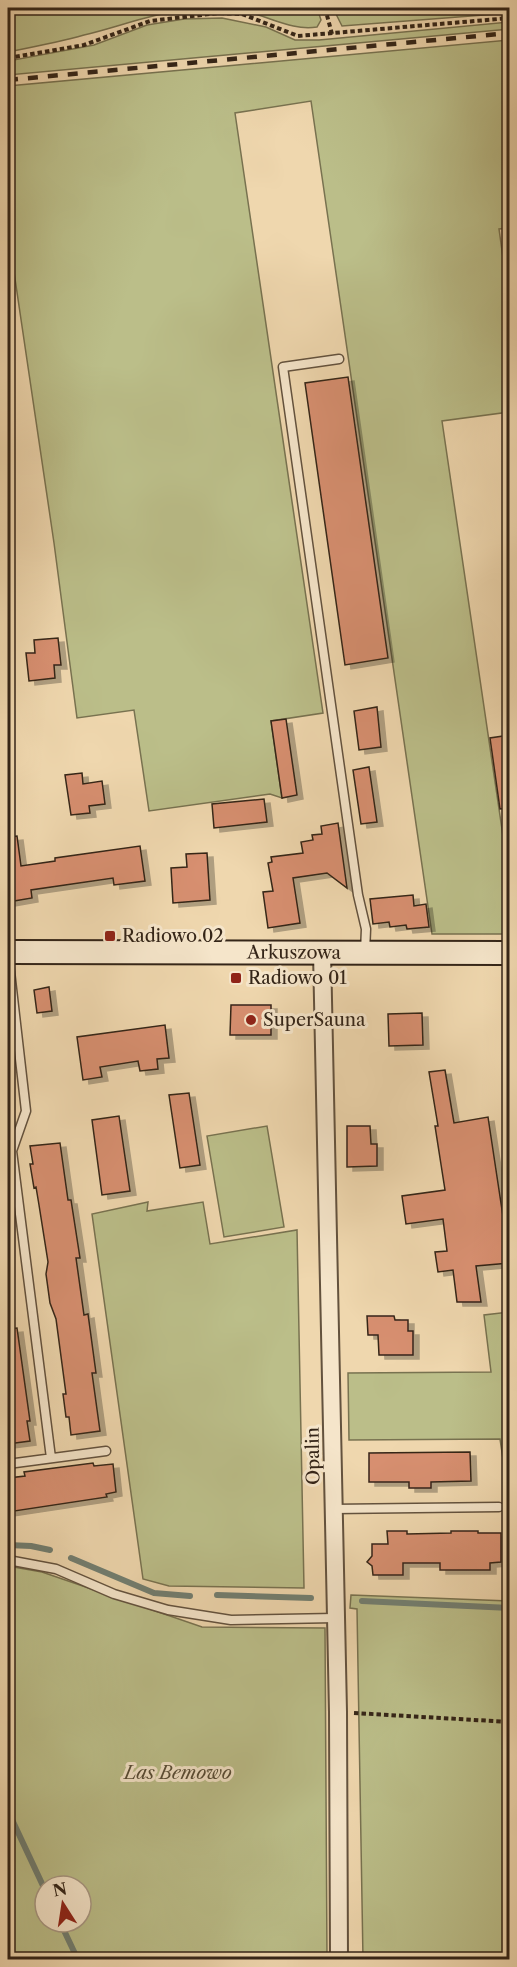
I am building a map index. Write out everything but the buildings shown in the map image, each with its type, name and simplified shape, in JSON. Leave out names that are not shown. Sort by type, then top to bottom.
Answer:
[{"type":"main road","name":"Arkuszowa","points":[[8,952],[510,953]]},
{"type":"street","name":"Opalin","points":[[322,952],[338,1712],[339,1959]]},
{"type":"lane","points":[[339,359],[283,367],[358,895],[366,929],[365,952]]},
{"type":"lane","points":[[8,952],[26,1111],[12,1151],[51,1458]]},
{"type":"lane","points":[[8,1464],[105,1451]]},
{"type":"lane","points":[[333,1509],[499,1507]]},
{"type":"lane","points":[[8,1560],[56,1569],[114,1594],[168,1610],[231,1620],[335,1618]]},
{"type":"path","points":[[325,8],[332,34]]},
{"type":"path","points":[[8,58],[84,45],[150,21],[218,13],[242,14],[298,36],[510,18]]},
{"type":"path","points":[[338,1712],[510,1722]]},
{"type":"green space","points":[[8,8],[317,8],[321,20],[317,27],[308,28],[240,11],[177,11],[8,52]]},
{"type":"green space","points":[[333,8],[509,8],[510,13],[342,26]]},
{"type":"green space","points":[[222,18],[266,27],[295,40],[319,40],[509,22],[510,29],[8,75],[8,61],[94,45],[147,25],[184,19]]},
{"type":"green space","points":[[509,40],[509,228],[499,229],[510,308],[509,412],[442,421],[509,877],[509,934],[432,934],[311,101],[235,113],[323,713],[271,721],[282,798],[270,794],[149,811],[134,710],[77,718],[14,272],[8,272],[8,86]]},
{"type":"green space","points":[[267,1126],[284,1227],[224,1237],[207,1136]]},
{"type":"green space","points":[[148,1202],[147,1211],[203,1202],[210,1244],[297,1230],[304,1588],[169,1586],[143,1579],[92,1214]]},
{"type":"green space","points":[[509,1312],[509,1500],[500,1439],[349,1440],[348,1373],[491,1372],[484,1315]]},
{"type":"green space","name":"Las Bemowo","points":[[8,1566],[42,1572],[202,1627],[325,1628],[327,1959],[8,1959]]},
{"type":"green space","points":[[351,1595],[509,1601],[509,1959],[363,1959],[357,1609],[350,1608]]},
{"type":"waterway","points":[[8,1545],[50,1550]]},
{"type":"waterway","points":[[71,1558],[154,1593],[190,1596]]},
{"type":"waterway","points":[[217,1595],[311,1598]]},
{"type":"waterway","points":[[362,1601],[510,1608]]},
{"type":"waterway","points":[[8,1811],[38,1874]]},
{"type":"waterway","points":[[66,1934],[78,1960]]},
{"type":"railway","points":[[8,80],[510,33]]},
{"type":"place","name":"Radiowo 02","points":[[110,936]]},
{"type":"place","name":"Radiowo 01","points":[[236,978]]},
{"type":"place","name":"SuperSauna","points":[[251,1020]]}]
